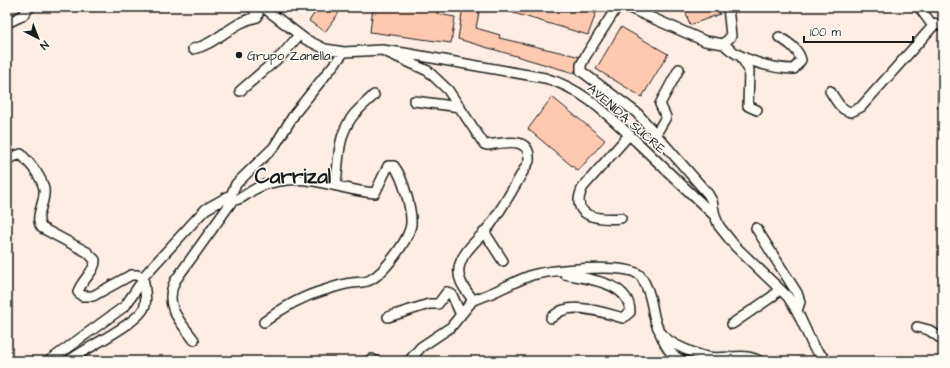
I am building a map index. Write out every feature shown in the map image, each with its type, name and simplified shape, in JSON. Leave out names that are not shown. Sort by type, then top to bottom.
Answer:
[{"type":"street","points":[[7,23],[22,16],[30,7]]},
{"type":"street","points":[[193,49],[204,46],[240,22],[257,17],[258,14],[251,7]]},
{"type":"street","name":"AVENIDA SUCRE","points":[[263,7],[299,35],[325,49],[344,52],[382,50],[450,60],[560,82],[575,90],[605,112],[715,216],[719,226],[735,246],[788,297],[797,311],[814,348],[827,361]]},
{"type":"street","points":[[617,7],[585,57],[581,65],[582,71],[637,113],[708,194],[712,200],[715,216]]},
{"type":"street","points":[[627,7],[704,41],[724,44],[731,52],[742,58],[794,69],[799,65],[801,60],[798,53],[789,43],[779,37]]},
{"type":"street","points":[[724,44],[731,36],[728,7]]},
{"type":"street","points":[[830,91],[840,106],[846,111],[851,112],[861,107],[939,26],[930,22],[919,7]]},
{"type":"street","points":[[240,91],[283,54],[299,35]]},
{"type":"street","points":[[382,50],[428,71],[448,90],[484,144],[516,142],[527,148],[530,153],[529,161],[485,233],[465,254],[460,266],[459,277],[461,283],[473,300]]},
{"type":"street","points":[[194,340],[171,304],[171,290],[175,281],[232,197],[236,184],[274,147],[295,114],[344,52]]},
{"type":"street","points":[[742,58],[749,70],[748,106],[757,110]]},
{"type":"street","points":[[656,134],[666,117],[660,104],[679,69]]},
{"type":"street","points":[[943,93],[943,106]]},
{"type":"street","points":[[336,184],[340,145],[345,131],[352,117],[374,95]]},
{"type":"street","points":[[414,101],[460,107]]},
{"type":"street","points":[[621,218],[611,219],[592,216],[583,211],[578,204],[578,197],[583,187],[630,135]]},
{"type":"street","points":[[7,159],[21,154],[40,177],[44,196],[38,217],[38,224],[42,228],[87,252],[95,260],[94,266],[80,286],[78,292],[82,296],[93,296],[131,275],[137,275],[143,278]]},
{"type":"street","points":[[49,361],[125,306],[143,278],[206,209],[232,197],[240,199],[255,188],[286,180],[298,179],[336,184],[349,190],[375,193],[388,166],[394,166],[400,175],[411,224],[408,233],[382,271],[370,280],[350,283],[312,294],[288,305],[264,322]]},
{"type":"street","points":[[756,228],[797,293],[800,302],[797,311]]},
{"type":"street","points":[[485,233],[503,261]]},
{"type":"street","points":[[409,361],[421,347],[450,327],[473,300],[532,276],[554,271],[611,268],[629,270],[638,274],[649,293],[654,317],[666,349],[672,356],[683,361]]},
{"type":"street","points":[[551,318],[565,309],[572,308],[596,311],[623,318],[630,312],[630,307],[625,295],[615,287],[554,271]]},
{"type":"street","points":[[69,361],[124,326],[142,311],[145,305],[143,278]]},
{"type":"street","points":[[732,324],[773,296],[779,289]]},
{"type":"street","points":[[388,317],[429,304],[438,304],[447,292],[452,295],[461,315]]},
{"type":"street","points":[[917,327],[929,330],[943,340]]},
{"type":"street","points":[[659,332],[674,344],[707,357],[748,358],[759,361]]},
{"type":"street","points":[[368,361],[372,359],[375,361]]},
{"type":"building","points":[[319,7],[343,7],[325,32],[309,21]]},
{"type":"building","points":[[373,7],[438,7],[437,14],[455,17],[451,43],[370,32]]},
{"type":"building","points":[[463,7],[480,7],[476,28],[500,35],[499,38],[581,57],[574,73],[458,39]]},
{"type":"building","points":[[493,7],[575,7],[596,13],[588,35]]},
{"type":"building","points":[[684,7],[718,7],[720,14],[690,25]]},
{"type":"building","points":[[621,27],[668,54],[642,97],[596,69]]},
{"type":"building","points":[[552,97],[605,140],[578,171],[528,129]]},
{"type":"place","name":"Grupo Zanella","points":[[239,55]]},
{"type":"district","name":"Carrizal","points":[[293,176]]}]
